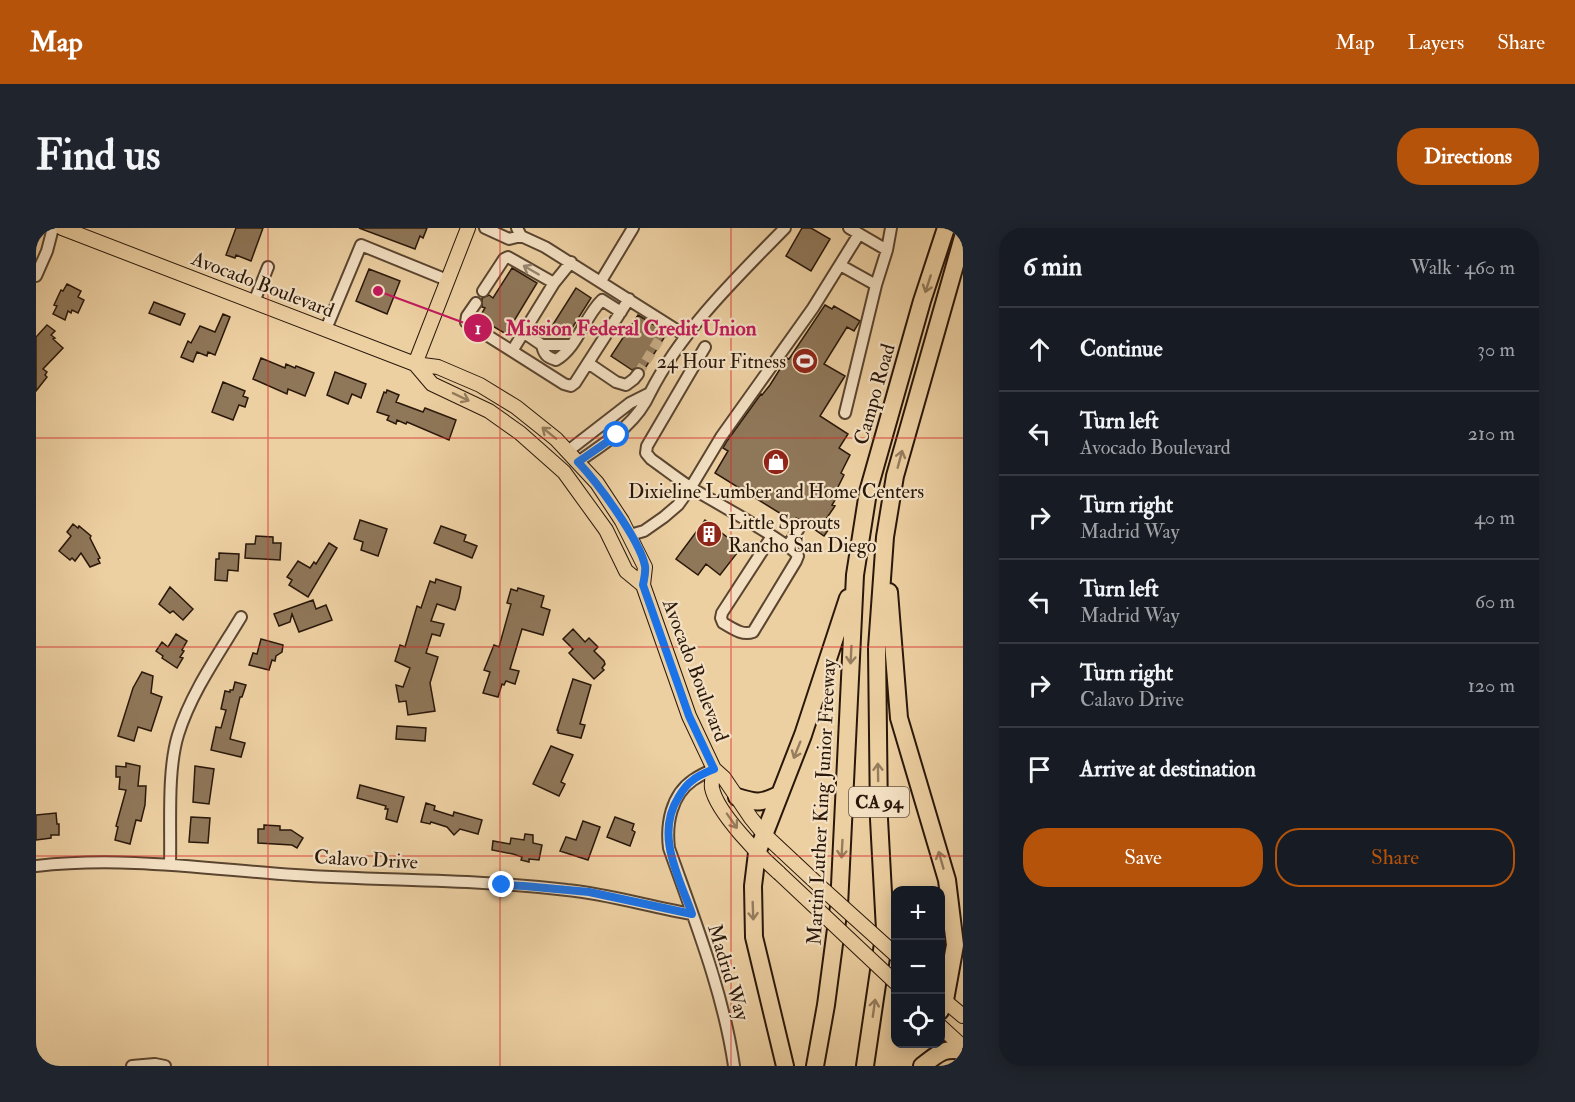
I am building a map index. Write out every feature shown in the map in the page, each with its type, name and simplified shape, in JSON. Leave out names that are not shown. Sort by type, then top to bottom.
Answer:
[{"type":"highway","name":"Campo Road","points":[[855,575],[868,492],[946,228]]},
{"type":"highway","name":"CA 94","points":[[865,1066],[885,930],[879,819],[877,648],[885,537],[895,476],[963,237]]},
{"type":"highway","points":[[885,537],[899,718],[947,880],[955,945],[944,994]]},
{"type":"highway","points":[[785,1066],[754,937],[753,886],[757,853],[803,735],[855,575]]},
{"type":"highway","name":"Martin Luther King Junior Freeway","points":[[815,1066],[826,1005],[839,906],[855,575]]},
{"type":"highway","points":[[737,797],[753,802],[764,802],[780,794]]},
{"type":"highway","points":[[921,1066],[928,1048]]},
{"type":"highway","points":[[921,1066],[949,1048],[963,1049]]},
{"type":"main road","name":"Avocado Boulevard","points":[[63,228],[415,363],[438,367],[480,385],[516,407],[556,439],[597,483],[630,535],[645,567],[643,585],[689,716],[714,769],[724,778],[764,834],[891,950]]},
{"type":"main road","points":[[415,363],[468,228]]},
{"type":"main road","name":"Avocado Boulevard","points":[[415,363],[432,384],[489,411],[520,433],[564,472],[606,530],[627,571],[643,585]]},
{"type":"main road","points":[[506,423],[511,421],[518,423],[558,455],[578,462]]},
{"type":"main road","points":[[579,491],[591,496],[620,535],[630,535]]},
{"type":"main road","name":"Avocado Boulevard","points":[[714,769],[711,785],[715,797],[757,853],[891,978]]},
{"type":"main road","points":[[945,1005],[963,1016]]},
{"type":"main road","points":[[945,1031],[963,1049]]},
{"type":"street","points":[[36,276],[47,251],[53,228]]},
{"type":"street","points":[[485,228],[509,239],[519,232],[601,281],[667,327],[686,336]]},
{"type":"street","points":[[601,281],[633,228]]},
{"type":"street","points":[[578,462],[617,435],[634,419],[644,407],[650,393],[686,336],[734,280],[784,228]]},
{"type":"street","points":[[849,228],[887,250]]},
{"type":"street","points":[[845,413],[891,228]]},
{"type":"street","points":[[630,535],[644,531],[678,505],[724,432],[813,308],[859,234]]},
{"type":"street","points":[[326,329],[361,245],[447,280]]},
{"type":"street","points":[[483,291],[508,256],[554,283]]},
{"type":"street","points":[[512,351],[554,283],[571,262]]},
{"type":"street","points":[[840,265],[876,285]]},
{"type":"street","points":[[254,302],[268,267]]},
{"type":"street","points":[[476,303],[467,315],[466,322],[564,384],[571,386],[629,299]]},
{"type":"street","points":[[524,332],[542,345],[544,353],[556,360],[571,345],[592,311],[602,300],[621,312]]},
{"type":"street","points":[[705,347],[647,446],[646,453],[691,487],[796,550],[798,556],[796,561],[753,632],[741,633],[723,623],[722,613],[772,536]]},
{"type":"street","points":[[588,363],[616,382],[626,385],[638,374]]},
{"type":"street","points":[[568,451],[630,403],[650,393]]},
{"type":"street","points":[[788,546],[799,528]]},
{"type":"street","points":[[170,864],[172,770],[177,736],[194,697],[241,617]]},
{"type":"street","name":"Madrid Way","points":[[714,769],[692,780],[675,803],[669,821],[669,848],[714,980],[735,1066]]},
{"type":"street","name":"Calavo Drive","points":[[36,866],[97,862],[170,864],[297,875],[566,889],[692,914]]},
{"type":"street","points":[[132,1066],[156,1064],[165,1066]]},
{"type":"building","points":[[236,228],[263,228],[251,261],[236,255],[235,258],[226,255]]},
{"type":"building","points":[[359,228],[427,228],[423,238],[420,236],[415,249]]},
{"type":"building","points":[[802,228],[811,228],[830,239],[811,271],[786,256]]},
{"type":"building","points":[[512,268],[537,283],[506,334],[479,318],[485,308],[482,307],[482,298],[489,295],[493,298]]},
{"type":"building","points":[[369,269],[400,281],[387,314],[356,301]]},
{"type":"building","points":[[67,284],[81,291],[78,297],[84,300],[78,313],[68,311],[65,320],[53,314],[57,306],[54,305],[61,290],[63,291]]},
{"type":"building","points":[[576,288],[591,298],[567,336],[552,326]]},
{"type":"building","points":[[154,302],[185,314],[180,325],[149,313]]},
{"type":"building","name":"Dixieline Lumber and Home Centers","points":[[825,305],[832,309],[834,306],[860,321],[854,331],[847,327],[824,364],[845,376],[820,416],[848,434],[839,448],[850,455],[835,493],[838,495],[832,505],[835,506],[826,519],[833,523],[824,536],[796,518],[794,522],[715,473],[728,451],[723,448],[727,441],[770,385],[787,358],[789,359]]},
{"type":"building","points":[[223,314],[230,317],[215,355],[208,352],[207,356],[197,352],[193,362],[181,357],[188,341],[191,343],[200,326],[215,332]]},
{"type":"building","points":[[638,315],[667,333],[644,370],[639,367],[632,370],[611,356]]},
{"type":"building","points":[[47,325],[55,331],[51,335],[63,348],[43,369],[47,372],[45,375],[47,377],[36,391],[36,337]]},
{"type":"building","points":[[261,358],[285,368],[286,364],[314,373],[305,396],[288,389],[287,394],[253,379]]},
{"type":"building","points":[[335,372],[366,384],[361,398],[352,394],[348,404],[327,395]]},
{"type":"building","points":[[223,382],[245,391],[243,396],[248,398],[245,407],[239,405],[233,420],[212,412]]},
{"type":"building","points":[[387,390],[399,395],[396,402],[423,412],[425,408],[456,420],[449,440],[407,422],[406,424],[397,420],[396,424],[387,420],[389,416],[377,412],[384,392],[386,393]]},
{"type":"building","points":[[360,520],[387,529],[378,556],[361,550],[363,542],[354,539]]},
{"type":"building","name":"Little Sprouts Rancho San Diego","points":[[705,520],[741,548],[720,575],[706,564],[698,575],[676,559]]},
{"type":"building","points":[[73,524],[91,536],[100,563],[90,567],[81,553],[75,561],[72,558],[70,560],[59,551],[71,536],[67,532]]},
{"type":"building","points":[[441,526],[466,535],[464,541],[477,546],[472,558],[434,543]]},
{"type":"building","points":[[256,536],[273,537],[273,543],[281,543],[280,560],[245,558],[246,544],[255,544]]},
{"type":"building","points":[[329,543],[337,548],[308,597],[289,585],[292,580],[287,577],[298,561],[310,568],[314,562],[316,564]]},
{"type":"building","points":[[219,553],[239,554],[238,571],[228,570],[227,581],[215,580],[216,559],[219,559]]},
{"type":"building","points":[[436,579],[461,587],[459,598],[455,610],[437,604],[431,621],[444,624],[440,636],[432,634],[426,653],[438,657],[430,683],[435,711],[408,715],[406,701],[399,702],[396,685],[403,687],[410,668],[395,661],[400,645],[405,647],[417,606],[421,608],[430,581],[435,583]]},
{"type":"building","points":[[170,587],[193,609],[183,620],[173,611],[170,613],[159,604]]},
{"type":"building","points":[[518,588],[544,596],[541,607],[550,610],[543,635],[522,629],[510,669],[519,671],[515,684],[506,681],[504,685],[502,684],[498,697],[483,693],[490,672],[484,670],[494,645],[499,647],[511,604],[507,603],[511,589],[517,591]]},
{"type":"building","points":[[313,600],[316,609],[326,605],[332,620],[299,632],[292,614],[290,622],[279,626],[274,614]]},
{"type":"building","points":[[573,629],[585,642],[589,638],[598,647],[594,651],[604,661],[602,668],[604,670],[594,679],[569,653],[573,649],[563,639]]},
{"type":"building","points":[[176,634],[187,641],[180,657],[183,658],[177,668],[156,651],[162,642],[168,647]]},
{"type":"building","points":[[261,639],[283,645],[282,652],[276,656],[275,661],[272,660],[269,670],[249,665],[253,653],[257,654]]},
{"type":"building","points":[[142,672],[153,676],[151,693],[162,697],[151,731],[138,727],[134,741],[118,736],[133,688]]},
{"type":"building","points":[[573,679],[591,685],[580,724],[585,725],[581,738],[558,733],[557,730]]},
{"type":"building","points":[[235,682],[246,685],[240,697],[230,739],[245,743],[241,757],[211,750],[216,727],[221,728],[226,710],[221,709],[225,691],[233,690]]},
{"type":"building","points":[[397,726],[426,728],[425,741],[396,739]]},
{"type":"building","points":[[551,746],[573,755],[561,782],[565,784],[559,796],[533,784]]},
{"type":"building","points":[[126,763],[140,766],[138,786],[146,786],[141,821],[136,820],[130,844],[115,840],[118,827],[116,826],[126,790],[119,789],[120,777],[116,777],[116,766],[126,767]]},
{"type":"building","points":[[195,766],[214,769],[209,804],[193,802]]},
{"type":"building","points":[[360,785],[404,797],[397,822],[386,819],[388,809],[385,809],[386,806],[357,798]]},
{"type":"building","points":[[426,803],[435,806],[434,810],[453,816],[454,812],[482,820],[478,834],[460,829],[454,835],[447,827],[431,822],[430,824],[421,822]]},
{"type":"building","points":[[56,813],[59,835],[36,840],[36,815]]},
{"type":"building","points":[[191,817],[210,818],[208,843],[189,842]]},
{"type":"building","points":[[615,817],[634,824],[632,830],[635,832],[630,846],[607,837]]},
{"type":"building","points":[[583,821],[600,827],[588,860],[560,851],[566,837],[576,840]]},
{"type":"building","points":[[264,825],[280,826],[280,830],[291,830],[303,838],[297,848],[292,845],[258,843],[258,829],[264,829]]},
{"type":"building","points":[[525,834],[533,835],[533,843],[542,845],[539,860],[529,859],[529,862],[513,854],[492,850],[493,841],[510,844],[511,838],[524,840]]},
{"type":"tunnel","points":[[638,374],[665,330]]},
{"type":"place","name":"Mission Federal Credit Union","points":[[378,291]]},
{"type":"place","name":"24 Hour Fitness","points":[[805,361]]},
{"type":"place","name":"Dixieline Lumber and Home Centers","points":[[776,462]]},
{"type":"place","name":"Little Sprouts Rancho San Diego","points":[[709,534]]},
{"type":"route","points":[[502,885],[589,892],[692,914],[669,848],[669,821],[675,803],[692,780],[714,769],[689,716],[643,585],[645,567],[636,546],[597,483],[578,462],[617,435]]}]
